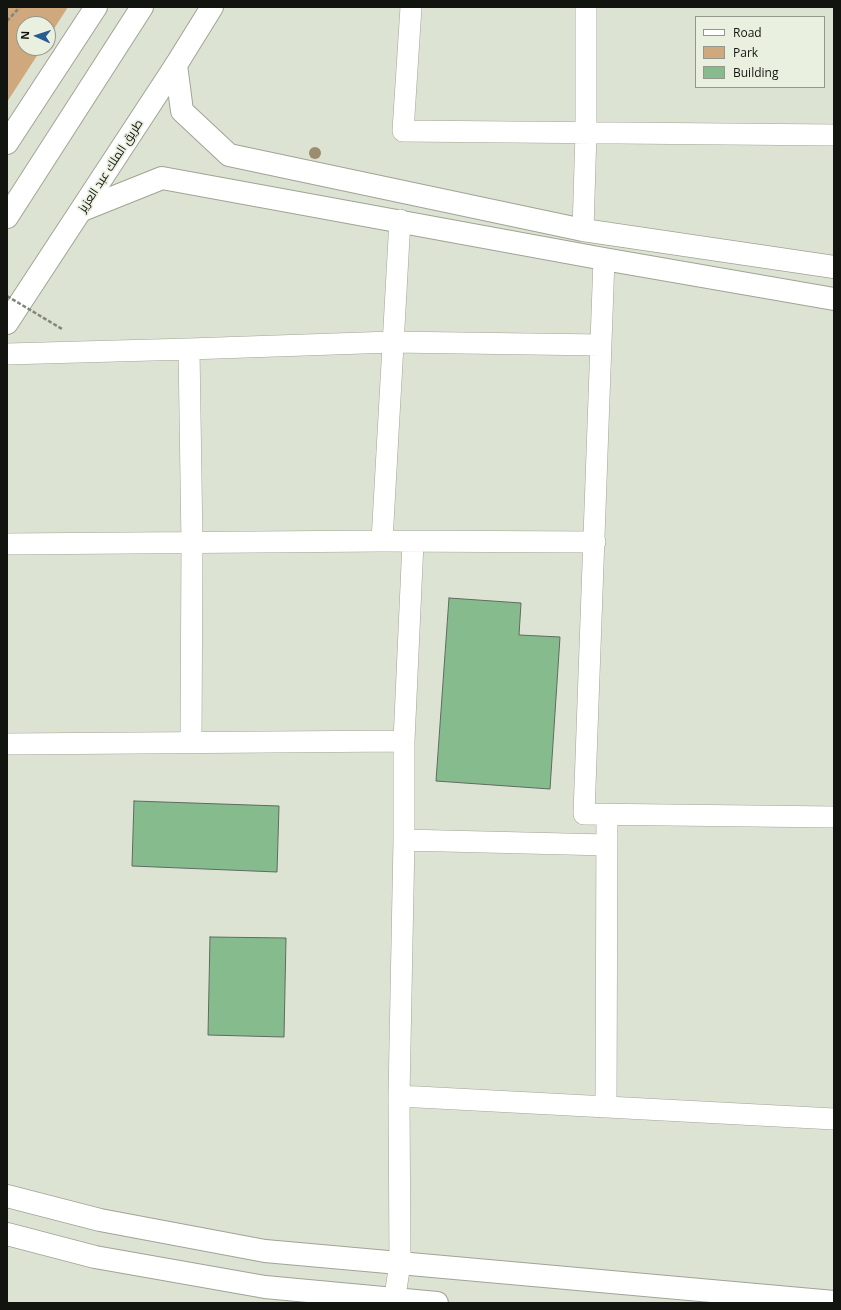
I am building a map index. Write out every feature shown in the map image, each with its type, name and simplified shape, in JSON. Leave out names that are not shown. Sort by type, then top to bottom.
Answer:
[{"type":"street","points":[[7,143],[96,7]]},
{"type":"street","points":[[7,217],[142,7]]},
{"type":"street","name":"طريق الملك عبد العزيز","points":[[7,324],[176,65],[212,7]]},
{"type":"street","points":[[411,7],[403,131],[834,135]]},
{"type":"street","points":[[583,230],[586,132],[586,7]]},
{"type":"street","points":[[176,65],[182,112],[229,155],[583,230],[834,268]]},
{"type":"street","points":[[264,196],[268,163]]},
{"type":"street","points":[[82,210],[162,178],[400,220],[604,259],[834,299]]},
{"type":"street","points":[[382,541],[400,220]]},
{"type":"street","points":[[584,844],[604,259]]},
{"type":"street","points":[[7,354],[392,342],[600,345]]},
{"type":"street","points":[[189,349],[192,543],[191,743]]},
{"type":"street","points":[[7,544],[382,541],[595,542]]},
{"type":"street","points":[[395,1301],[400,1263],[400,1096],[404,741],[413,542]]},
{"type":"street","points":[[7,744],[404,741]]},
{"type":"street","points":[[584,814],[834,817]]},
{"type":"street","points":[[606,1107],[607,815]]},
{"type":"street","points":[[404,840],[607,845]]},
{"type":"street","points":[[400,1096],[834,1119]]},
{"type":"street","points":[[7,1196],[100,1220],[265,1251],[834,1302]]},
{"type":"street","points":[[7,1234],[94,1257],[257,1286],[395,1301],[437,1303]]},
{"type":"path","points":[[7,21],[20,7]]},
{"type":"path","points":[[7,296],[62,329]]},
{"type":"green space","points":[[7,7],[68,7],[56,26],[56,16],[16,16],[16,56],[37,56],[7,102]]},
{"type":"building","points":[[449,598],[521,603],[519,635],[560,637],[550,789],[436,781]]},
{"type":"building","points":[[134,801],[279,806],[277,872],[132,866]]},
{"type":"building","points":[[210,937],[286,938],[284,1037],[208,1035]]}]
